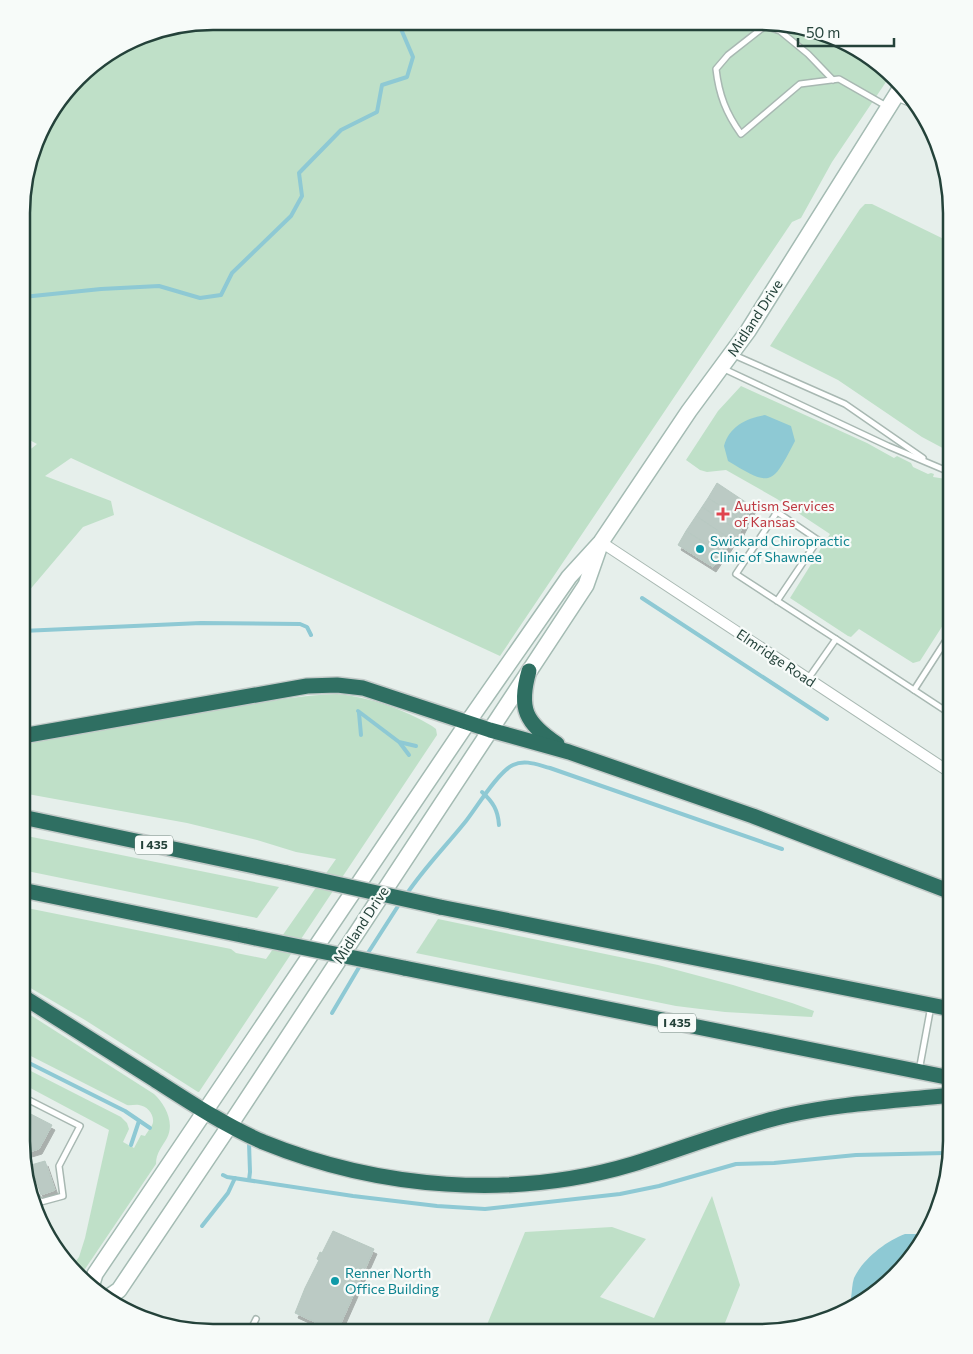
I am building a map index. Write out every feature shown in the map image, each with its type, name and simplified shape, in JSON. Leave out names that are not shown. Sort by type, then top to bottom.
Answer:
[{"type":"highway","points":[[529,671],[524,691],[524,701],[530,721],[541,734],[569,752]]},
{"type":"highway","points":[[30,735],[307,686],[337,685],[363,688],[490,730],[569,752],[834,845],[943,889]]},
{"type":"highway","name":"I 435","points":[[30,819],[440,907],[943,1007]]},
{"type":"highway","name":"I 435","points":[[30,892],[943,1076]]},
{"type":"highway","points":[[30,1001],[204,1111],[261,1141],[298,1155],[367,1174],[435,1183],[502,1185],[564,1178],[631,1164],[754,1123],[818,1109],[943,1096]]},
{"type":"main road","name":"Midland Drive","points":[[93,1280],[95,1274],[204,1111],[468,722],[569,577],[601,542],[689,411],[722,368],[899,98]]},
{"type":"main road","name":"Midland Drive","points":[[113,1294],[119,1290],[230,1126],[586,585],[601,542]]},
{"type":"street","name":"Elmridge Road","points":[[601,542],[943,767]]},
{"type":"lane","points":[[760,30],[728,55],[716,69],[719,91],[730,118],[741,134],[800,84],[839,79],[899,98]]},
{"type":"lane","points":[[781,31],[808,54],[833,80]]},
{"type":"lane","points":[[731,354],[845,404],[932,464]]},
{"type":"lane","points":[[722,368],[888,446],[943,469]]},
{"type":"lane","points":[[777,601],[818,540],[777,512],[736,574],[777,601],[914,690],[943,708]]},
{"type":"lane","points":[[808,680],[836,639]]},
{"type":"lane","points":[[914,690],[943,645]]},
{"type":"lane","points":[[919,1072],[931,1005]]},
{"type":"lane","points":[[30,1101],[80,1126],[59,1166],[63,1196],[41,1201]]},
{"type":"lane","points":[[254,1324],[256,1319]]},
{"type":"green space","points":[[201,30],[772,30],[808,36],[830,44],[852,54],[887,80],[832,162],[801,218],[792,222],[500,656],[71,458],[45,476],[111,501],[114,515],[83,527],[30,590],[30,450],[37,444],[30,440],[30,201],[36,165],[54,121],[75,92],[101,68],[121,54],[143,44],[165,36]]},
{"type":"green space","points":[[865,204],[872,204],[943,239],[943,448],[922,437],[838,380],[770,346]]},
{"type":"green space","points":[[741,386],[867,443],[894,458],[897,456],[911,463],[913,467],[928,474],[934,474],[933,477],[943,479],[943,625],[920,661],[913,663],[859,629],[851,637],[848,636],[790,598],[830,534],[777,499],[726,470],[707,472],[700,470],[686,460],[718,411]]},
{"type":"green space","points":[[337,694],[374,701],[410,714],[436,729],[437,735],[198,1092],[85,1020],[30,988],[30,909],[231,949],[236,953],[266,959],[336,859],[296,852],[257,840],[187,823],[30,794],[30,741],[307,696]]},
{"type":"green space","points":[[30,837],[279,887],[257,918],[30,872]]},
{"type":"green space","points":[[438,919],[658,965],[733,985],[814,1011],[812,1017],[725,1012],[676,1006],[416,953]]},
{"type":"green space","points":[[30,1015],[154,1094],[168,1114],[169,1132],[158,1153],[156,1164],[83,1271],[75,1262],[79,1257],[85,1238],[109,1130],[30,1088],[30,1071],[121,1117],[127,1123],[129,1129],[123,1142],[134,1148],[141,1135],[145,1136],[153,1122],[152,1116],[145,1107],[127,1105],[30,1056]]},
{"type":"green space","points":[[712,1196],[740,1285],[725,1324],[487,1324],[525,1232],[612,1227],[646,1239],[600,1297],[654,1318]]},
{"type":"water","points":[[765,415],[791,426],[795,441],[781,466],[769,478],[754,475],[728,461],[724,446],[726,439],[739,424],[751,418]]},
{"type":"water","points":[[905,1234],[918,1234],[890,1271],[853,1300],[851,1298],[853,1280],[863,1264],[890,1241]]},
{"type":"building","points":[[717,483],[753,507],[744,521],[708,498]]},
{"type":"building","name":"Autism Services of Kansas","points":[[708,498],[745,522],[740,532],[702,507]]},
{"type":"building","points":[[702,507],[740,532],[733,541],[696,516]]},
{"type":"building","points":[[696,516],[732,540],[723,554],[686,531]]},
{"type":"building","name":"Swickard Chiropractic Clinic of Shawnee","points":[[686,531],[722,554],[713,567],[678,545]]},
{"type":"building","points":[[30,1114],[52,1125],[39,1149],[30,1152]]},
{"type":"building","points":[[45,1161],[55,1190],[41,1195],[32,1165]]},
{"type":"building","name":"Renner North Office Building","points":[[333,1231],[374,1249],[341,1324],[319,1324],[295,1313],[319,1260],[317,1259],[320,1252],[322,1253]]},
{"type":"waterway","points":[[30,296],[101,289],[159,286],[200,298],[221,295],[232,273],[291,216],[302,196],[299,173],[341,130],[377,112],[382,85],[407,77],[413,57],[401,30]]},
{"type":"waterway","points":[[642,598],[827,719]]},
{"type":"waterway","points":[[30,631],[201,623],[300,624],[307,627],[311,635]]},
{"type":"waterway","points":[[358,711],[399,742],[416,746]]},
{"type":"waterway","points":[[359,713],[361,735]]},
{"type":"waterway","points":[[400,743],[409,755]]},
{"type":"waterway","points":[[406,895],[466,821],[488,790],[507,769],[518,763],[532,763],[550,768],[782,849]]},
{"type":"waterway","points":[[482,792],[494,807],[499,825]]},
{"type":"waterway","points":[[366,956],[400,903]]},
{"type":"waterway","points":[[332,1013],[361,964]]},
{"type":"waterway","points":[[30,1064],[125,1111],[150,1128]]},
{"type":"waterway","points":[[131,1145],[139,1121]]},
{"type":"waterway","points":[[249,1143],[249,1180]]},
{"type":"waterway","points":[[223,1175],[353,1196],[437,1206],[485,1209],[620,1194],[659,1186],[736,1164],[774,1163],[856,1155],[943,1153]]},
{"type":"waterway","points":[[202,1226],[228,1193],[235,1178]]},
{"type":"place","name":"Autism Services of Kansas","points":[[723,514]]},
{"type":"place","name":"Swickard Chiropractic Clinic of Shawnee","points":[[700,549]]},
{"type":"place","name":"Renner North Office Building","points":[[335,1281]]}]
